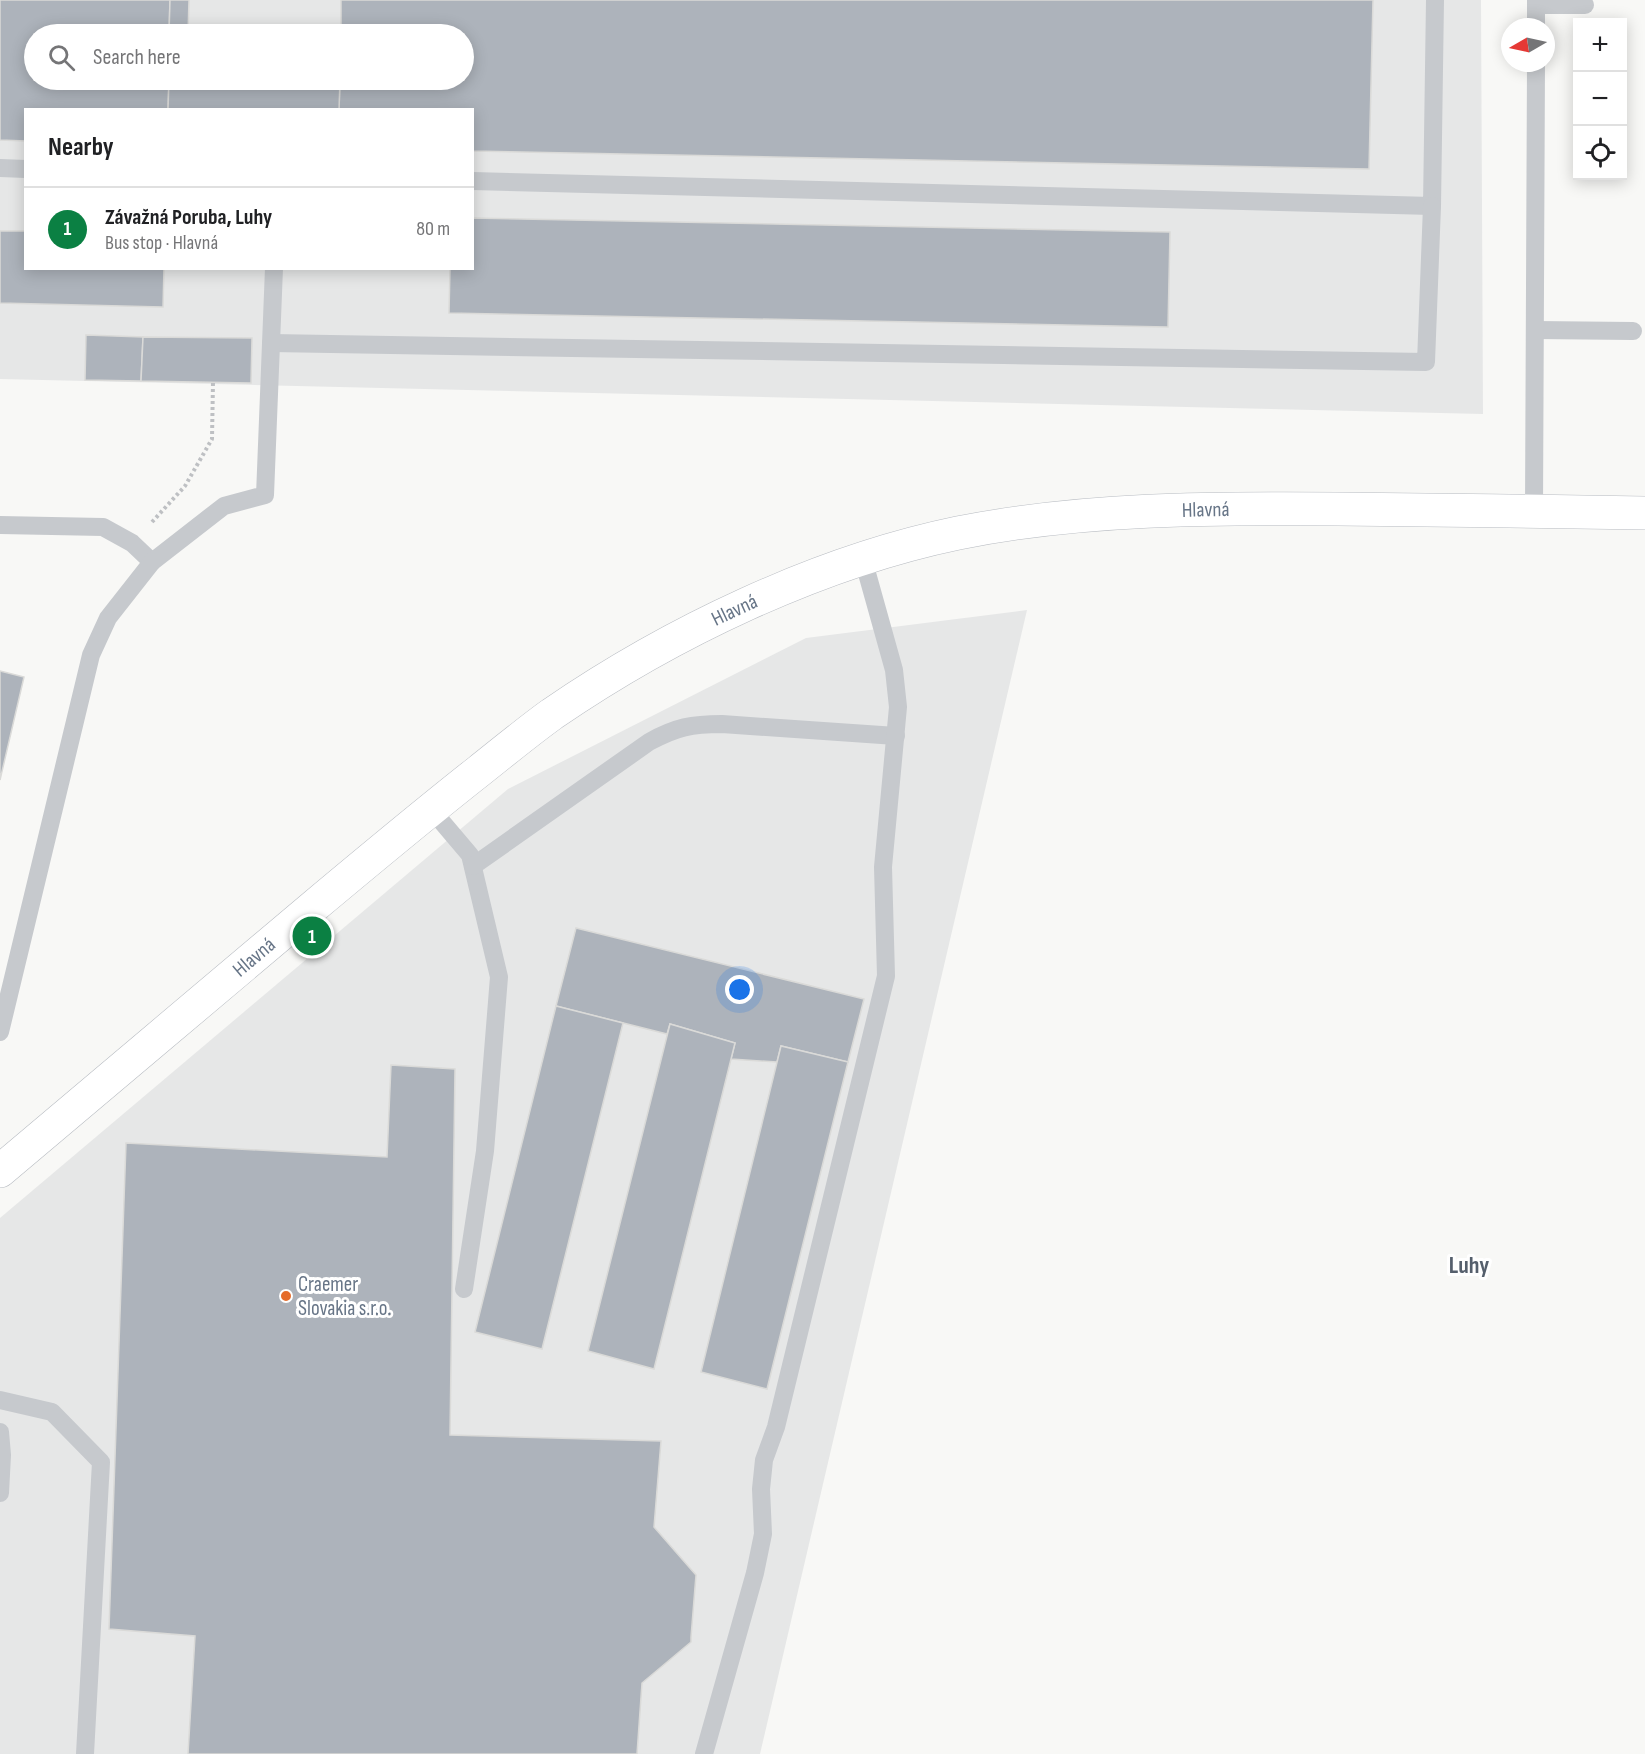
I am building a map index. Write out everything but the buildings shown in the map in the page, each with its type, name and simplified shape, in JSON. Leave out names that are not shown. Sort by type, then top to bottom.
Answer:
[{"type":"street","name":"Hlavná","points":[[0,1171],[431,809],[550,716],[627,666],[726,614],[772,593],[863,559],[958,533],[1131,511],[1257,508],[1645,513]]},
{"type":"lane","points":[[271,343],[1426,362],[1432,206],[1435,0]]},
{"type":"lane","points":[[1536,18],[1536,2],[1586,5]]},
{"type":"lane","points":[[1534,510],[1536,72]]},
{"type":"lane","points":[[0,168],[24,169]]},
{"type":"lane","points":[[474,181],[1432,206]]},
{"type":"lane","points":[[0,1032],[91,655],[108,618],[152,562],[224,506],[265,495],[274,270]]},
{"type":"lane","points":[[1535,330],[1634,331]]},
{"type":"lane","points":[[0,525],[103,527],[132,543],[152,562]]},
{"type":"lane","points":[[704,1754],[763,1534],[760,1489],[764,1460],[776,1427],[886,976],[883,867],[898,707],[894,670],[863,559]]},
{"type":"lane","points":[[472,866],[649,741],[673,729],[696,724],[722,724],[896,736]]},
{"type":"lane","points":[[431,809],[470,855],[499,977],[485,1151],[464,1289]]},
{"type":"lane","points":[[0,1400],[52,1413],[101,1462],[85,1754]]},
{"type":"lane","points":[[0,1432],[2,1455],[0,1493]]},
{"type":"shaded area","points":[[0,0],[1481,0],[1483,414],[0,379]]},
{"type":"shaded area","points":[[1027,610],[760,1754],[0,1754],[0,1218],[508,789],[806,638]]},
{"type":"place","name":"Závažná Poruba, Luhy","points":[[312,936]]},
{"type":"place","name":"Craemer Slovakia s.r.o.","points":[[286,1296]]},
{"type":"district","name":"Luhy","points":[[1469,1265]]}]
